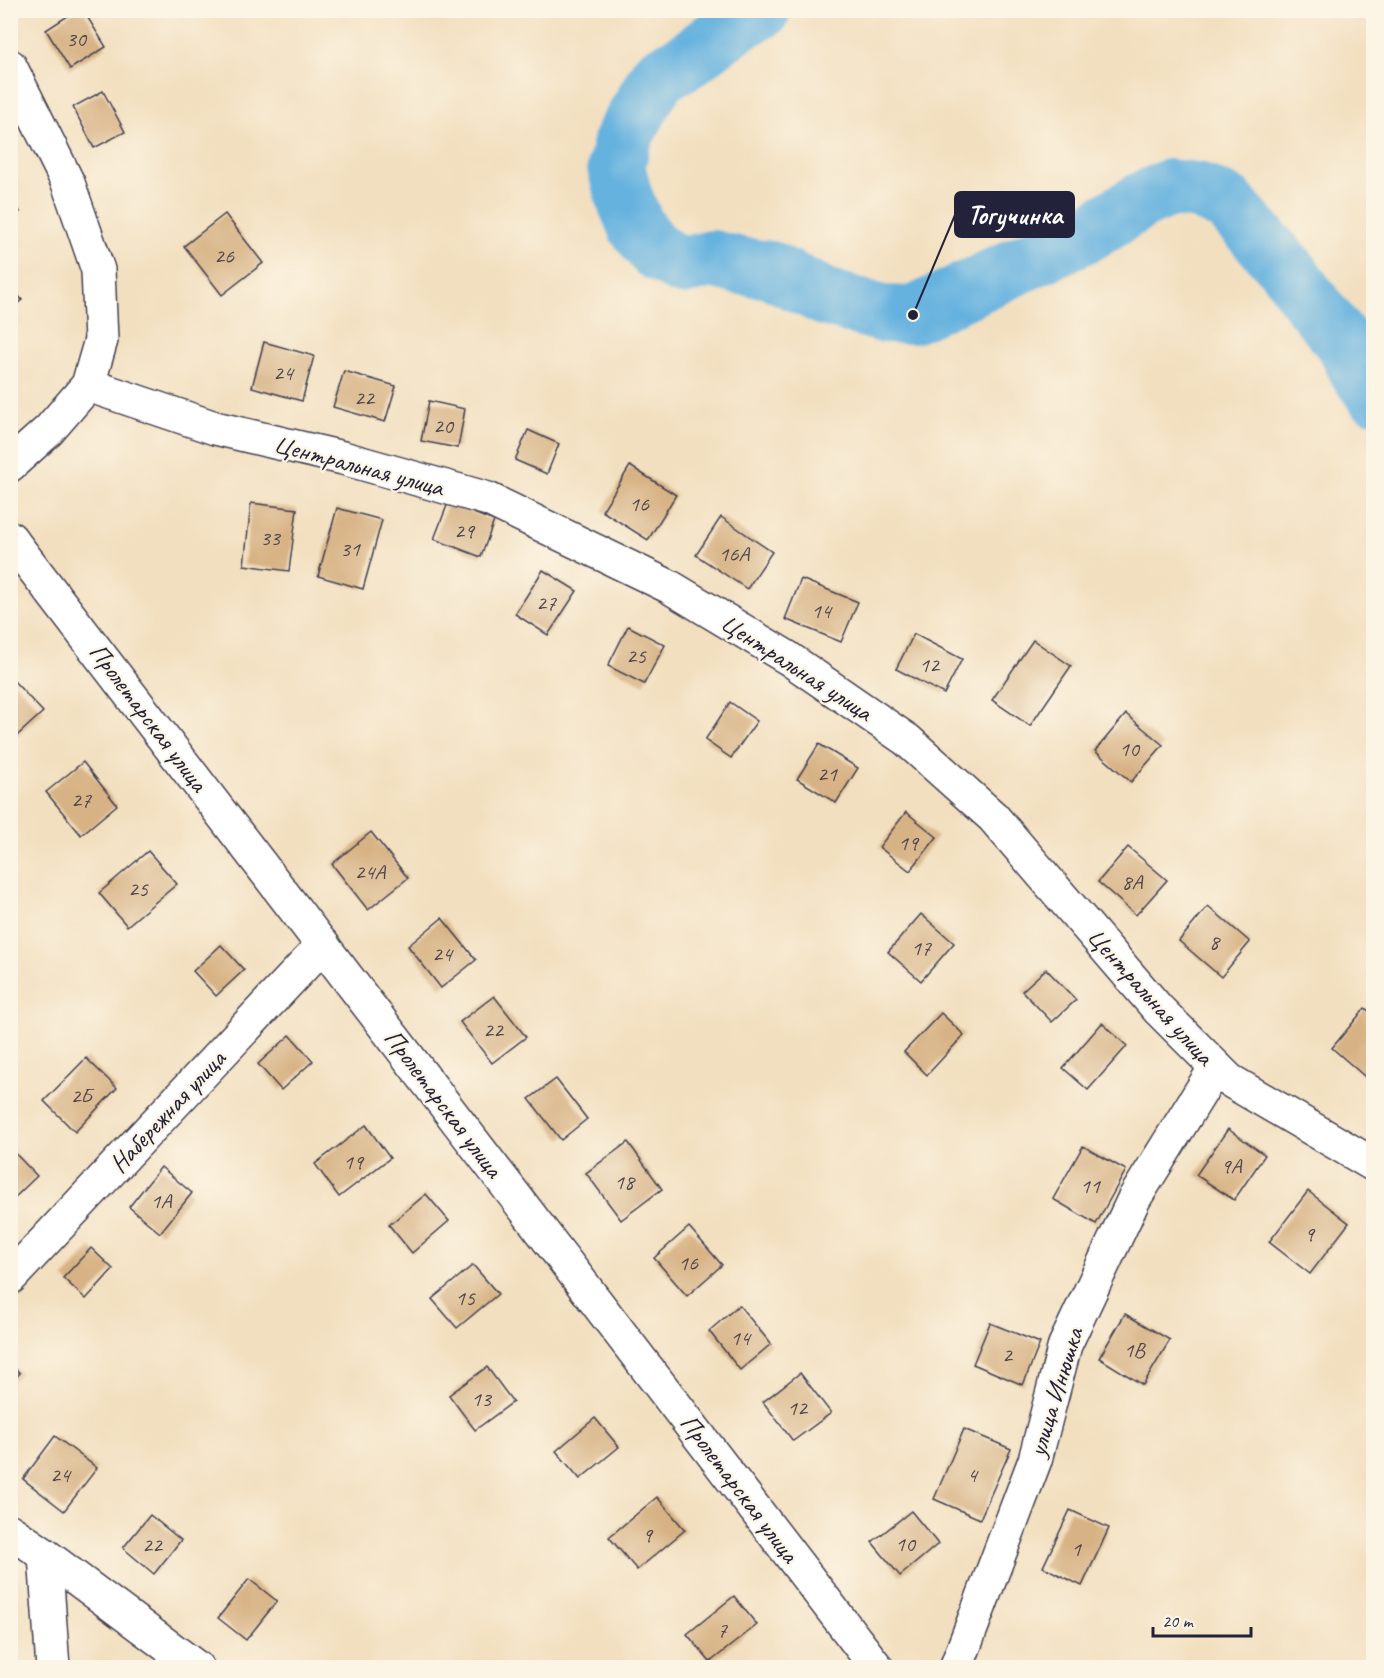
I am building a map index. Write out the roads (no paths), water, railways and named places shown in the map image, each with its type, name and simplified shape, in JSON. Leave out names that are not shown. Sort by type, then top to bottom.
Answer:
[{"type":"street","points":[[10,66],[68,183],[98,270],[101,340],[88,385],[49,430],[10,465]]},
{"type":"street","name":"Центральная улица","points":[[88,385],[215,428],[343,458],[488,500],[670,587],[788,658],[907,740],[993,817],[1158,1010],[1229,1080],[1374,1166]]},
{"type":"street","name":"Пролетарская улица","points":[[10,538],[878,1668]]},
{"type":"street","name":"Набережная улица","points":[[10,1278],[323,945]]},
{"type":"street","name":"улица Инюшка","points":[[956,1668],[1035,1460],[1065,1345],[1134,1199],[1216,1067]]},
{"type":"street","points":[[10,1531],[198,1668]]},
{"type":"street","points":[[45,1555],[53,1668]]},
{"type":"waterway","points":[[762,10],[737,23],[686,61],[658,76],[623,138],[616,167],[624,197],[636,226],[655,251],[682,266],[712,259],[771,270],[825,297],[883,314],[913,315],[1090,232],[1141,201],[1169,188],[1198,191],[1228,204],[1290,272],[1345,345],[1359,373],[1374,394]]},
{"type":"place","name":"Тогучинка","points":[[913,315]]}]
